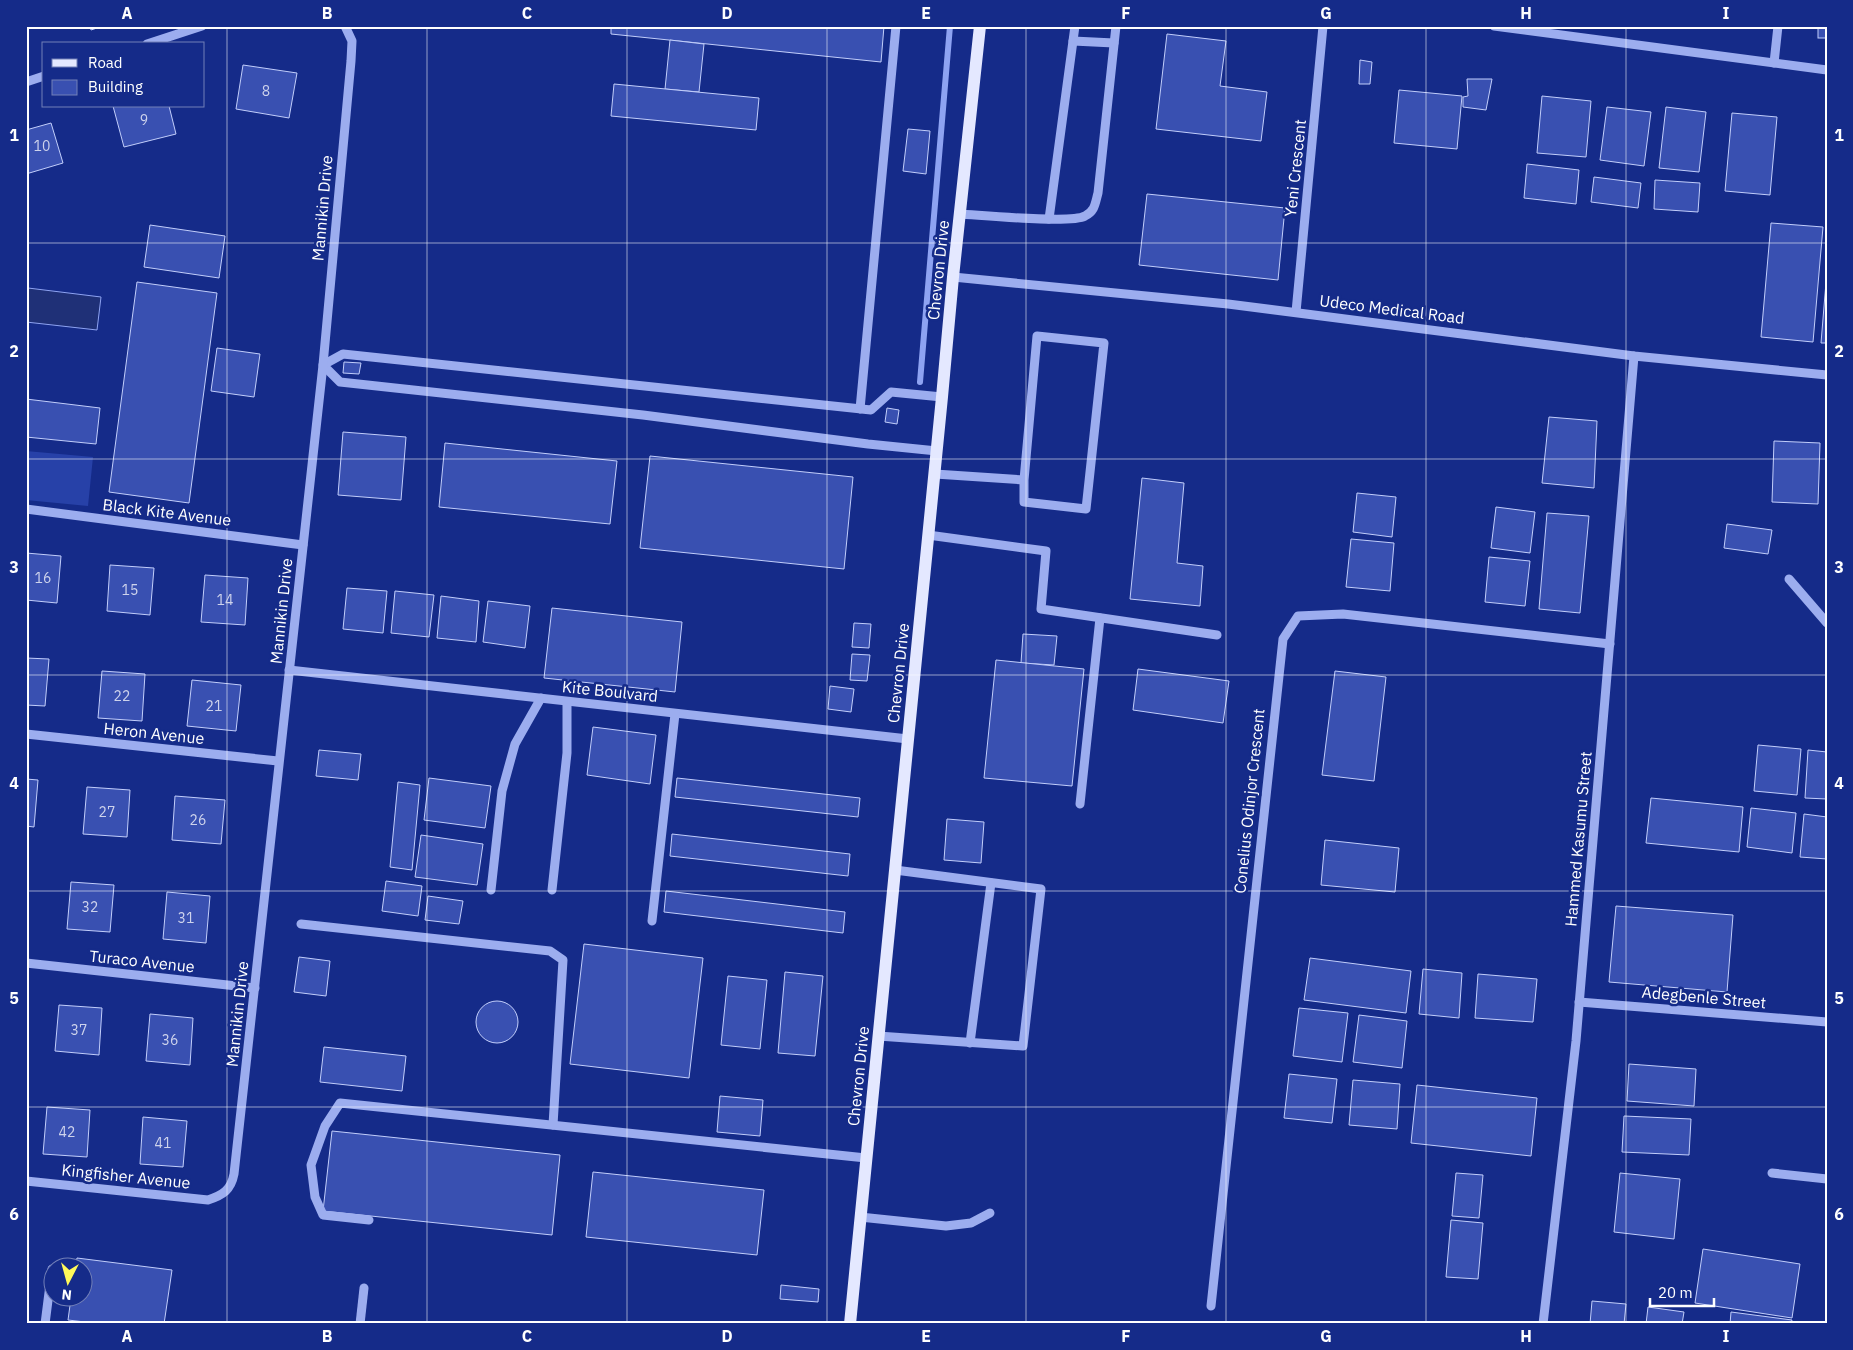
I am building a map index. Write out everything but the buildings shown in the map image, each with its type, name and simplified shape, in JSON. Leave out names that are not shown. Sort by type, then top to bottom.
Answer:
[{"type":"main road","name":"Chevron Drive","points":[[850,1324],[935,474],[952,277],[980,26]]},
{"type":"street","points":[[153,42],[202,26]]},
{"type":"street","name":"Mannikin Drive","points":[[222,1196],[232,1185],[234,1174],[322,365],[351,60],[352,41],[345,26]]},
{"type":"street","points":[[860,409],[896,26]]},
{"type":"street","points":[[1049,219],[1075,26]]},
{"type":"street","points":[[960,214],[1049,219],[1083,217],[1094,209],[1098,193],[1116,26]]},
{"type":"street","name":"Yeni Crescent","points":[[1296,312],[1323,26]]},
{"type":"street","points":[[1494,26],[1827,70]]},
{"type":"street","points":[[1774,63],[1778,26]]},
{"type":"street","points":[[1073,41],[1114,43]]},
{"type":"street","points":[[26,82],[42,77]]},
{"type":"street","name":"Udeco Medical Road","points":[[952,277],[1228,304],[1634,356],[1827,376]]},
{"type":"street","points":[[1037,336],[1104,342],[1086,508],[1024,502],[1024,480],[1037,336]]},
{"type":"street","points":[[937,451],[643,415],[340,382],[322,365],[343,354],[871,410],[891,392],[942,397]]},
{"type":"street","name":"Hammed Kasumu Street","points":[[1543,1324],[1579,1002],[1634,356]]},
{"type":"street","points":[[935,474],[1024,480]]},
{"type":"street","name":"Black Kite Avenue","points":[[26,509],[303,545]]},
{"type":"street","points":[[928,535],[1046,551],[1041,609],[1217,635]]},
{"type":"street","points":[[1789,579],[1827,623]]},
{"type":"street","name":"Conelius Odinjor Crescent","points":[[1211,1306],[1283,638],[1298,616],[1343,614],[1610,644]]},
{"type":"street","points":[[1080,804],[1100,618]]},
{"type":"street","name":"Kite Boulvard","points":[[289,670],[908,739]]},
{"type":"street","points":[[491,890],[502,790],[515,744],[541,698]]},
{"type":"street","points":[[552,890],[567,753],[567,702]]},
{"type":"street","points":[[652,921],[675,714]]},
{"type":"street","name":"Heron Avenue","points":[[26,734],[278,761]]},
{"type":"street","points":[[878,1036],[1023,1046],[1041,889],[895,870]]},
{"type":"street","points":[[970,1043],[991,883]]},
{"type":"street","points":[[301,924],[550,952],[563,960],[553,1125]]},
{"type":"street","name":"Turaco Avenue","points":[[26,963],[255,988]]},
{"type":"street","name":"Adegbenle Street","points":[[1579,1002],[1827,1022]]},
{"type":"street","points":[[369,1220],[323,1215],[315,1197],[311,1165],[325,1126],[340,1103],[866,1158]]},
{"type":"street","points":[[1772,1173],[1827,1179]]},
{"type":"street","name":"Kingfisher Avenue","points":[[26,1181],[208,1200],[222,1196]]},
{"type":"street","points":[[860,1217],[946,1226],[971,1223],[990,1213]]},
{"type":"street","points":[[360,1324],[364,1288]]},
{"type":"street","points":[[45,1324],[47,1308]]},
{"type":"shaded area","points":[[26,451],[93,457],[88,506],[26,500]]},
{"type":"water","points":[[28,288],[101,297],[97,330],[26,322]]},
{"type":"waterway","points":[[920,382],[950,26]]}]
